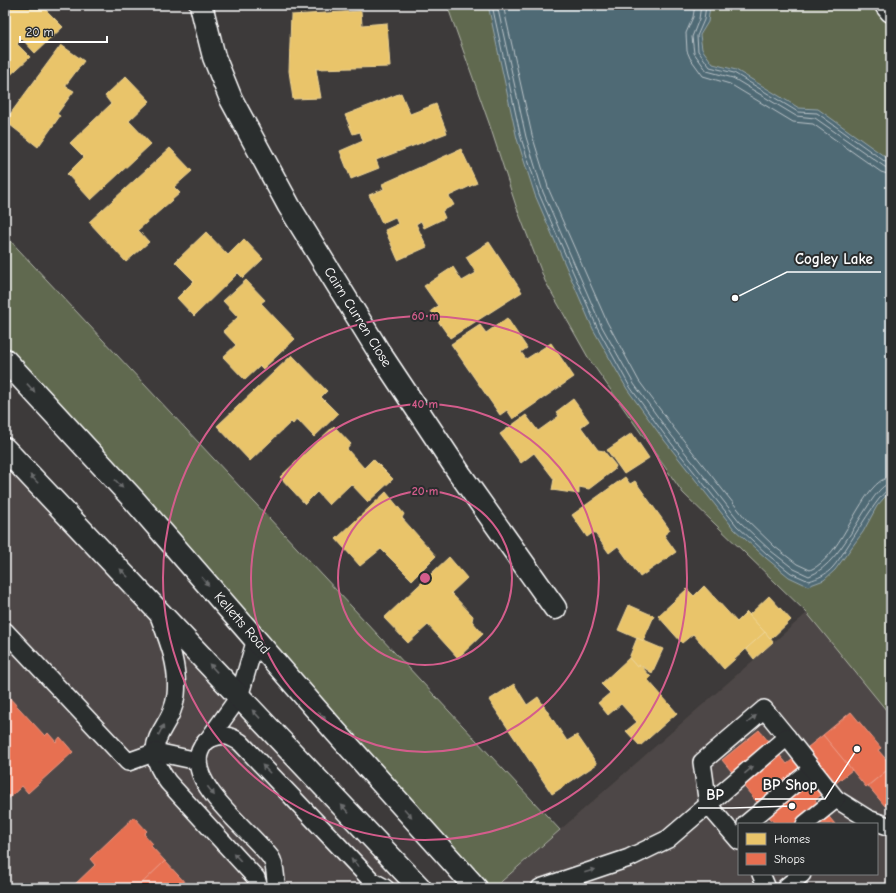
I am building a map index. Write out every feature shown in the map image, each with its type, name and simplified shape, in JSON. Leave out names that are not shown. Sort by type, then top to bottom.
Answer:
[{"type":"main road","name":"Cairn Curren Close","points":[[201,5],[214,57],[231,100],[289,206],[400,384],[460,474],[555,608]]},
{"type":"main road","points":[[886,5],[891,11]]},
{"type":"main road","name":"Kelletts Road","points":[[5,360],[134,500],[336,732],[476,888]]},
{"type":"main road","points":[[5,450],[155,606],[420,888]]},
{"type":"lane","points":[[155,606],[174,657],[177,670],[176,697],[172,711],[157,738],[156,761],[160,771],[253,884],[272,860]]},
{"type":"lane","points":[[5,631],[128,762],[156,752],[198,761]]},
{"type":"lane","points":[[256,639],[239,697],[202,747],[198,761],[198,768],[208,787],[272,860],[277,888]]},
{"type":"lane","points":[[738,831],[708,805],[702,762],[764,709],[836,799],[865,822]]},
{"type":"lane","points":[[208,740],[227,735],[240,742],[372,881],[385,888]]},
{"type":"lane","points":[[540,888],[629,858],[668,839],[787,737]]},
{"type":"lane","points":[[751,823],[812,769]]},
{"type":"lane","points":[[806,823],[836,799]]},
{"type":"lane","points":[[878,824],[891,827]]},
{"type":"lane","points":[[762,875],[767,888]]},
{"type":"lane","points":[[785,888],[801,875]]},
{"type":"shaded area","points":[[5,450],[420,888],[5,888]]},
{"type":"shaded area","points":[[807,613],[891,716],[891,888],[494,888]]},
{"type":"green space","points":[[447,5],[891,5],[891,716],[807,613],[683,493],[589,359],[545,281],[516,206],[489,123]]},
{"type":"green space","points":[[5,235],[560,830],[494,888],[476,888],[5,360]]},
{"type":"water","points":[[488,5],[710,5],[708,22],[700,35],[702,49],[713,64],[736,70],[799,108],[818,109],[891,161],[891,490],[877,506],[863,532],[835,570],[824,580],[808,586],[789,577],[734,529],[661,436],[627,389],[593,329],[535,195],[517,139]]},
{"type":"building: Homes","points":[[5,5],[41,5],[63,27],[35,53],[22,39],[17,44],[30,57],[5,80]]},
{"type":"building: Homes","points":[[361,11],[362,25],[387,23],[390,67],[316,69],[321,98],[293,99],[289,71],[291,15]]},
{"type":"building: Homes","points":[[61,45],[84,61],[65,86],[74,91],[57,114],[60,116],[38,147],[5,121]]},
{"type":"building: Homes","points":[[126,76],[150,101],[129,121],[151,144],[91,200],[67,174],[84,157],[70,143],[111,104],[105,96]]},
{"type":"building: Homes","points":[[401,93],[410,114],[436,104],[447,133],[376,160],[379,168],[351,179],[340,151],[363,141],[360,132],[353,134],[345,115]]},
{"type":"building: Homes","points":[[170,148],[192,171],[174,187],[180,193],[138,230],[149,242],[126,262],[89,222]]},
{"type":"building: Homes","points":[[461,149],[477,183],[449,196],[454,205],[442,211],[445,218],[424,228],[421,221],[416,224],[427,247],[398,260],[385,230],[398,224],[395,217],[382,223],[369,195],[384,189],[382,184]]},
{"type":"building: Homes","points":[[206,232],[228,255],[244,239],[263,259],[243,278],[238,273],[194,316],[177,298],[194,281],[175,262]]},
{"type":"building: Homes","points":[[489,242],[522,292],[450,338],[431,311],[438,306],[424,286],[453,267],[462,281],[476,273],[466,257]]},
{"type":"building: Homes","points":[[246,280],[265,300],[261,303],[295,339],[263,369],[260,366],[245,380],[223,357],[236,345],[223,331],[238,317],[223,301]]},
{"type":"building: Homes","points":[[507,318],[527,348],[521,352],[526,359],[551,343],[574,377],[513,419],[507,410],[500,415],[451,344],[480,325],[486,333]]},
{"type":"building: Homes","points":[[292,355],[327,391],[321,397],[338,414],[314,437],[297,419],[293,424],[291,422],[250,461],[217,426]]},
{"type":"building: Homes","points":[[573,399],[589,421],[581,427],[598,450],[604,451],[616,466],[614,470],[589,489],[579,487],[579,494],[552,490],[554,479],[534,453],[521,463],[500,434],[526,415],[538,431],[559,416],[556,412]]},
{"type":"building: Homes","points":[[334,426],[351,444],[347,449],[364,468],[373,459],[393,479],[368,502],[351,484],[329,505],[317,492],[305,504],[280,477]]},
{"type":"building: Homes","points":[[632,433],[649,458],[624,474],[607,450]]},
{"type":"building: Homes","points":[[625,477],[630,484],[635,481],[670,530],[664,535],[676,552],[640,577],[618,546],[609,553],[594,532],[587,537],[572,515]]},
{"type":"building: Homes","points":[[386,492],[404,514],[402,518],[436,556],[412,580],[381,549],[360,566],[336,539]]},
{"type":"building: Homes","points":[[449,557],[467,578],[451,593],[473,616],[472,621],[483,634],[458,658],[428,625],[408,643],[384,618]]},
{"type":"building: Homes","points":[[704,586],[737,622],[747,612],[765,632],[724,669],[693,634],[682,643],[658,616],[687,589],[694,596]]},
{"type":"building: Homes","points":[[769,596],[791,620],[771,639],[749,615]]},
{"type":"building: Homes","points":[[629,605],[654,616],[643,641],[618,630]]},
{"type":"building: Homes","points":[[765,632],[773,642],[754,659],[746,649]]},
{"type":"building: Homes","points":[[637,638],[663,649],[652,673],[640,665],[637,667],[629,658]]},
{"type":"building: Homes","points":[[629,658],[637,667],[640,665],[651,677],[648,680],[677,713],[640,746],[626,731],[637,722],[621,704],[608,715],[598,703],[610,693],[601,684]]},
{"type":"building: Homes","points":[[514,684],[527,705],[538,697],[567,741],[577,735],[597,764],[552,794],[489,700]]},
{"type":"building: Shops","points":[[5,693],[45,736],[48,733],[56,742],[60,737],[73,752],[28,793],[22,786],[5,802]]},
{"type":"building: Shops","points":[[851,712],[881,748],[878,750],[891,765],[891,767],[866,787],[823,735]]},
{"type":"building: Shops","points":[[759,730],[787,764],[823,735],[852,770],[815,800],[834,823],[774,823],[722,760]]},
{"type":"building: Shops","points":[[891,767],[891,802],[885,806],[868,786]]},
{"type":"building: Shops","points":[[134,817],[147,831],[144,834],[153,844],[151,846],[165,861],[137,888],[71,888],[95,865],[90,859]]},
{"type":"building: Shops","points":[[165,861],[190,888],[137,888]]},
{"type":"place","name":"Cogley Lake","points":[[735,298]]},
{"type":"place","name":"BP Shop","points":[[857,749]]},
{"type":"place","name":"BP","points":[[792,806]]}]
